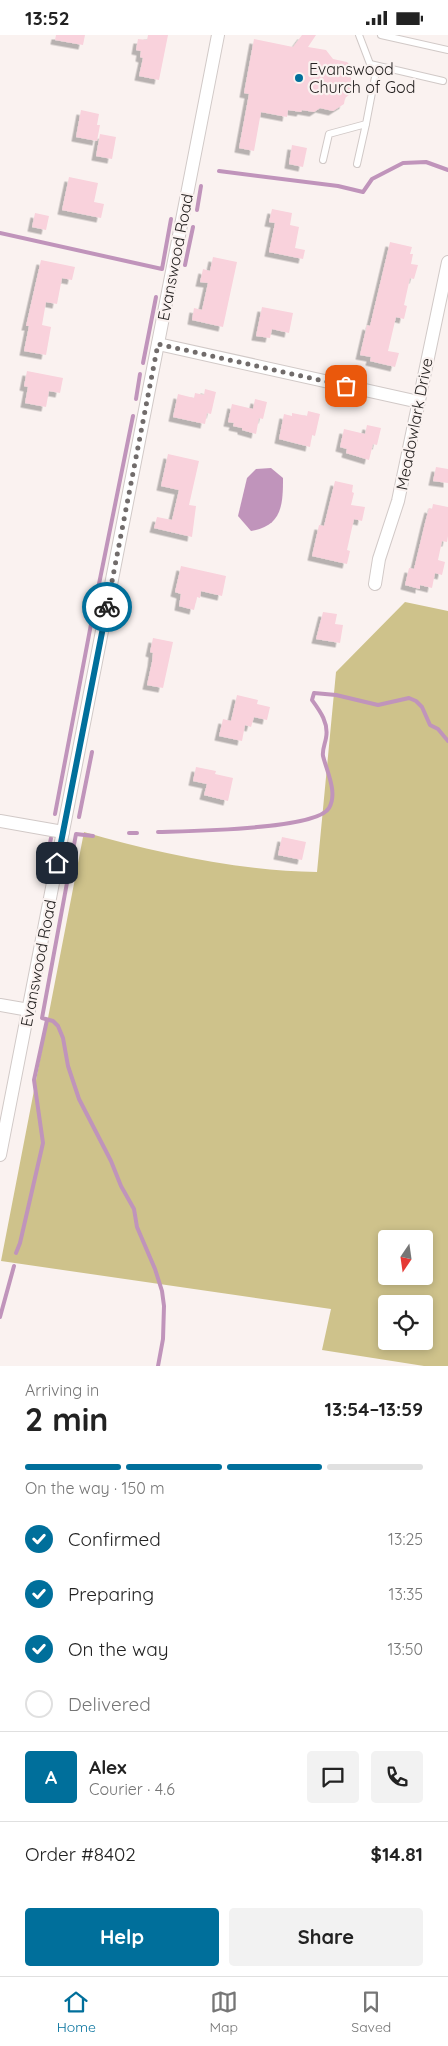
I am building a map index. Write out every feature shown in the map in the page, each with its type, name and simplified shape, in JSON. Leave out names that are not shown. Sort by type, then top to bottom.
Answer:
[{"type":"street","name":"Evanswood Road","points":[[0,1155],[218,35]]},
{"type":"street","name":"Meadowlark Drive","points":[[376,584],[379,559],[398,501],[448,262]]},
{"type":"street","points":[[158,344],[418,402]]},
{"type":"street","points":[[0,821],[63,832]]},
{"type":"street","points":[[0,1005],[29,1010]]},
{"type":"lane","points":[[357,164],[375,77],[359,35]]},
{"type":"lane","points":[[381,35],[448,50]]},
{"type":"lane","points":[[370,64],[443,81]]},
{"type":"lane","points":[[323,160],[329,134],[366,123]]},
{"type":"shaded area","points":[[271,468],[283,478],[279,513],[269,524],[251,531],[238,516],[247,478],[256,469]]},
{"type":"shaded area","points":[[405,602],[448,611],[448,1366],[424,1366],[322,1350],[331,1309],[1,1261],[84,832],[169,854],[259,868],[317,872],[336,672]]},
{"type":"building","points":[[56,35],[85,35],[83,45],[55,40]]},
{"type":"building","points":[[148,35],[168,35],[159,80],[139,76],[143,58],[140,57],[141,51],[136,50],[138,39],[147,40]]},
{"type":"building","name":"Evanswood Church of God","points":[[302,35],[316,35],[308,47],[326,50],[333,59],[347,62],[352,67],[349,95],[345,98],[344,104],[333,111],[320,108],[314,112],[288,110],[287,117],[261,112],[254,151],[239,148],[249,94],[244,93],[254,39],[293,47]]},
{"type":"building","points":[[81,110],[99,114],[97,125],[100,125],[97,141],[76,137]]},
{"type":"building","points":[[100,134],[116,137],[112,159],[96,156]]},
{"type":"building","points":[[292,145],[307,148],[303,167],[289,164]]},
{"type":"building","points":[[69,177],[98,183],[94,202],[104,204],[101,218],[62,210]]},
{"type":"building","points":[[272,209],[292,213],[290,225],[299,227],[295,248],[305,250],[303,259],[269,252],[275,223],[269,222]]},
{"type":"building","points":[[35,213],[49,216],[46,230],[32,227]]},
{"type":"building","points":[[390,242],[412,247],[410,254],[413,254],[411,264],[418,265],[414,279],[410,278],[404,305],[407,306],[404,319],[396,317],[388,351],[399,353],[395,367],[370,361],[371,357],[360,355],[367,325],[370,326]]},
{"type":"building","points":[[213,257],[237,262],[223,327],[192,320],[194,308],[202,310],[208,283],[200,282],[203,269],[210,271]]},
{"type":"building","points":[[41,260],[75,267],[72,280],[62,278],[57,304],[46,302],[42,325],[51,327],[46,355],[24,351],[29,326],[26,326]]},
{"type":"building","points":[[262,307],[293,313],[289,333],[272,329],[270,338],[256,336]]},
{"type":"building","points":[[27,371],[63,378],[60,393],[49,391],[46,407],[25,403],[28,387],[24,386]]},
{"type":"building","points":[[205,389],[216,392],[211,414],[207,413],[205,424],[173,417],[178,394],[194,398],[195,393],[204,395]]},
{"type":"building","points":[[255,399],[267,402],[263,419],[259,418],[256,434],[242,430],[242,428],[233,426],[234,423],[228,422],[232,404],[253,409]]},
{"type":"building","points":[[308,411],[320,414],[315,436],[312,435],[310,447],[279,439],[284,414],[292,416],[292,413],[307,416]]},
{"type":"building","points":[[367,425],[381,428],[377,445],[373,444],[369,460],[346,453],[347,449],[340,447],[344,429],[365,434]]},
{"type":"building","points":[[168,454],[199,461],[189,505],[196,506],[192,537],[154,528],[157,517],[172,520],[179,490],[161,486]]},
{"type":"building","points":[[436,467],[448,469],[448,483],[433,481]]},
{"type":"building","points":[[335,481],[353,485],[352,492],[354,493],[351,505],[365,507],[362,521],[354,519],[347,550],[350,551],[347,564],[312,556],[319,525],[324,526]]},
{"type":"building","points":[[433,504],[448,507],[447,542],[442,541],[438,560],[445,562],[442,575],[435,573],[432,588],[420,585],[420,589],[405,585],[409,568],[414,569],[429,508],[432,509]]},
{"type":"building","points":[[181,566],[226,576],[222,596],[201,591],[200,598],[197,597],[194,610],[179,606],[181,594],[175,592]]},
{"type":"building","points":[[323,612],[337,614],[335,624],[343,625],[340,643],[316,639]]},
{"type":"building","points":[[153,638],[173,642],[163,688],[147,685],[152,662],[153,653],[150,652]]},
{"type":"building","points":[[237,695],[258,700],[257,704],[270,707],[267,720],[254,717],[251,727],[245,725],[242,741],[219,736],[223,719],[231,721]]},
{"type":"building","points":[[196,767],[216,771],[215,774],[233,778],[228,801],[204,795],[207,784],[193,781]]},
{"type":"building","points":[[282,837],[306,842],[302,860],[278,855]]},
{"type":"waterway","points":[[219,171],[338,186],[363,192],[372,179],[403,163],[426,162],[448,170]]},
{"type":"waterway","points":[[197,210],[201,186]]},
{"type":"waterway","points":[[0,233],[162,269],[171,219]]},
{"type":"waterway","points":[[185,265],[193,227]]},
{"type":"waterway","points":[[143,363],[156,297]]},
{"type":"waterway","points":[[136,399],[140,374]]},
{"type":"waterway","points":[[99,584],[133,416]]},
{"type":"waterway","points":[[55,814],[96,598]]},
{"type":"waterway","points":[[158,832],[221,830],[277,825],[301,821],[319,815],[329,808],[332,789],[323,756],[327,733],[321,713],[312,700],[314,693],[336,695],[378,705],[409,698],[416,701],[422,707],[430,725],[438,729],[448,741]]},
{"type":"waterway","points":[[79,817],[92,752]]},
{"type":"waterway","points":[[129,833],[137,833]]},
{"type":"waterway","points":[[93,836],[76,834],[42,1018],[53,1021],[58,1026],[79,1099],[134,1209],[137,1227],[155,1269],[162,1291],[164,1306],[163,1339],[158,1366]]},
{"type":"waterway","points":[[45,869],[51,838]]},
{"type":"waterway","points":[[16,1253],[20,1243],[43,1143],[34,1080],[47,1020]]},
{"type":"waterway","points":[[0,1317],[14,1266]]},
{"type":"way so far","points":[[107,607],[158,344],[346,386]]},
{"type":"place","name":"Evanswood Church of God","points":[[299,78]]},
{"type":"route","points":[[57,863],[107,607]]}]
